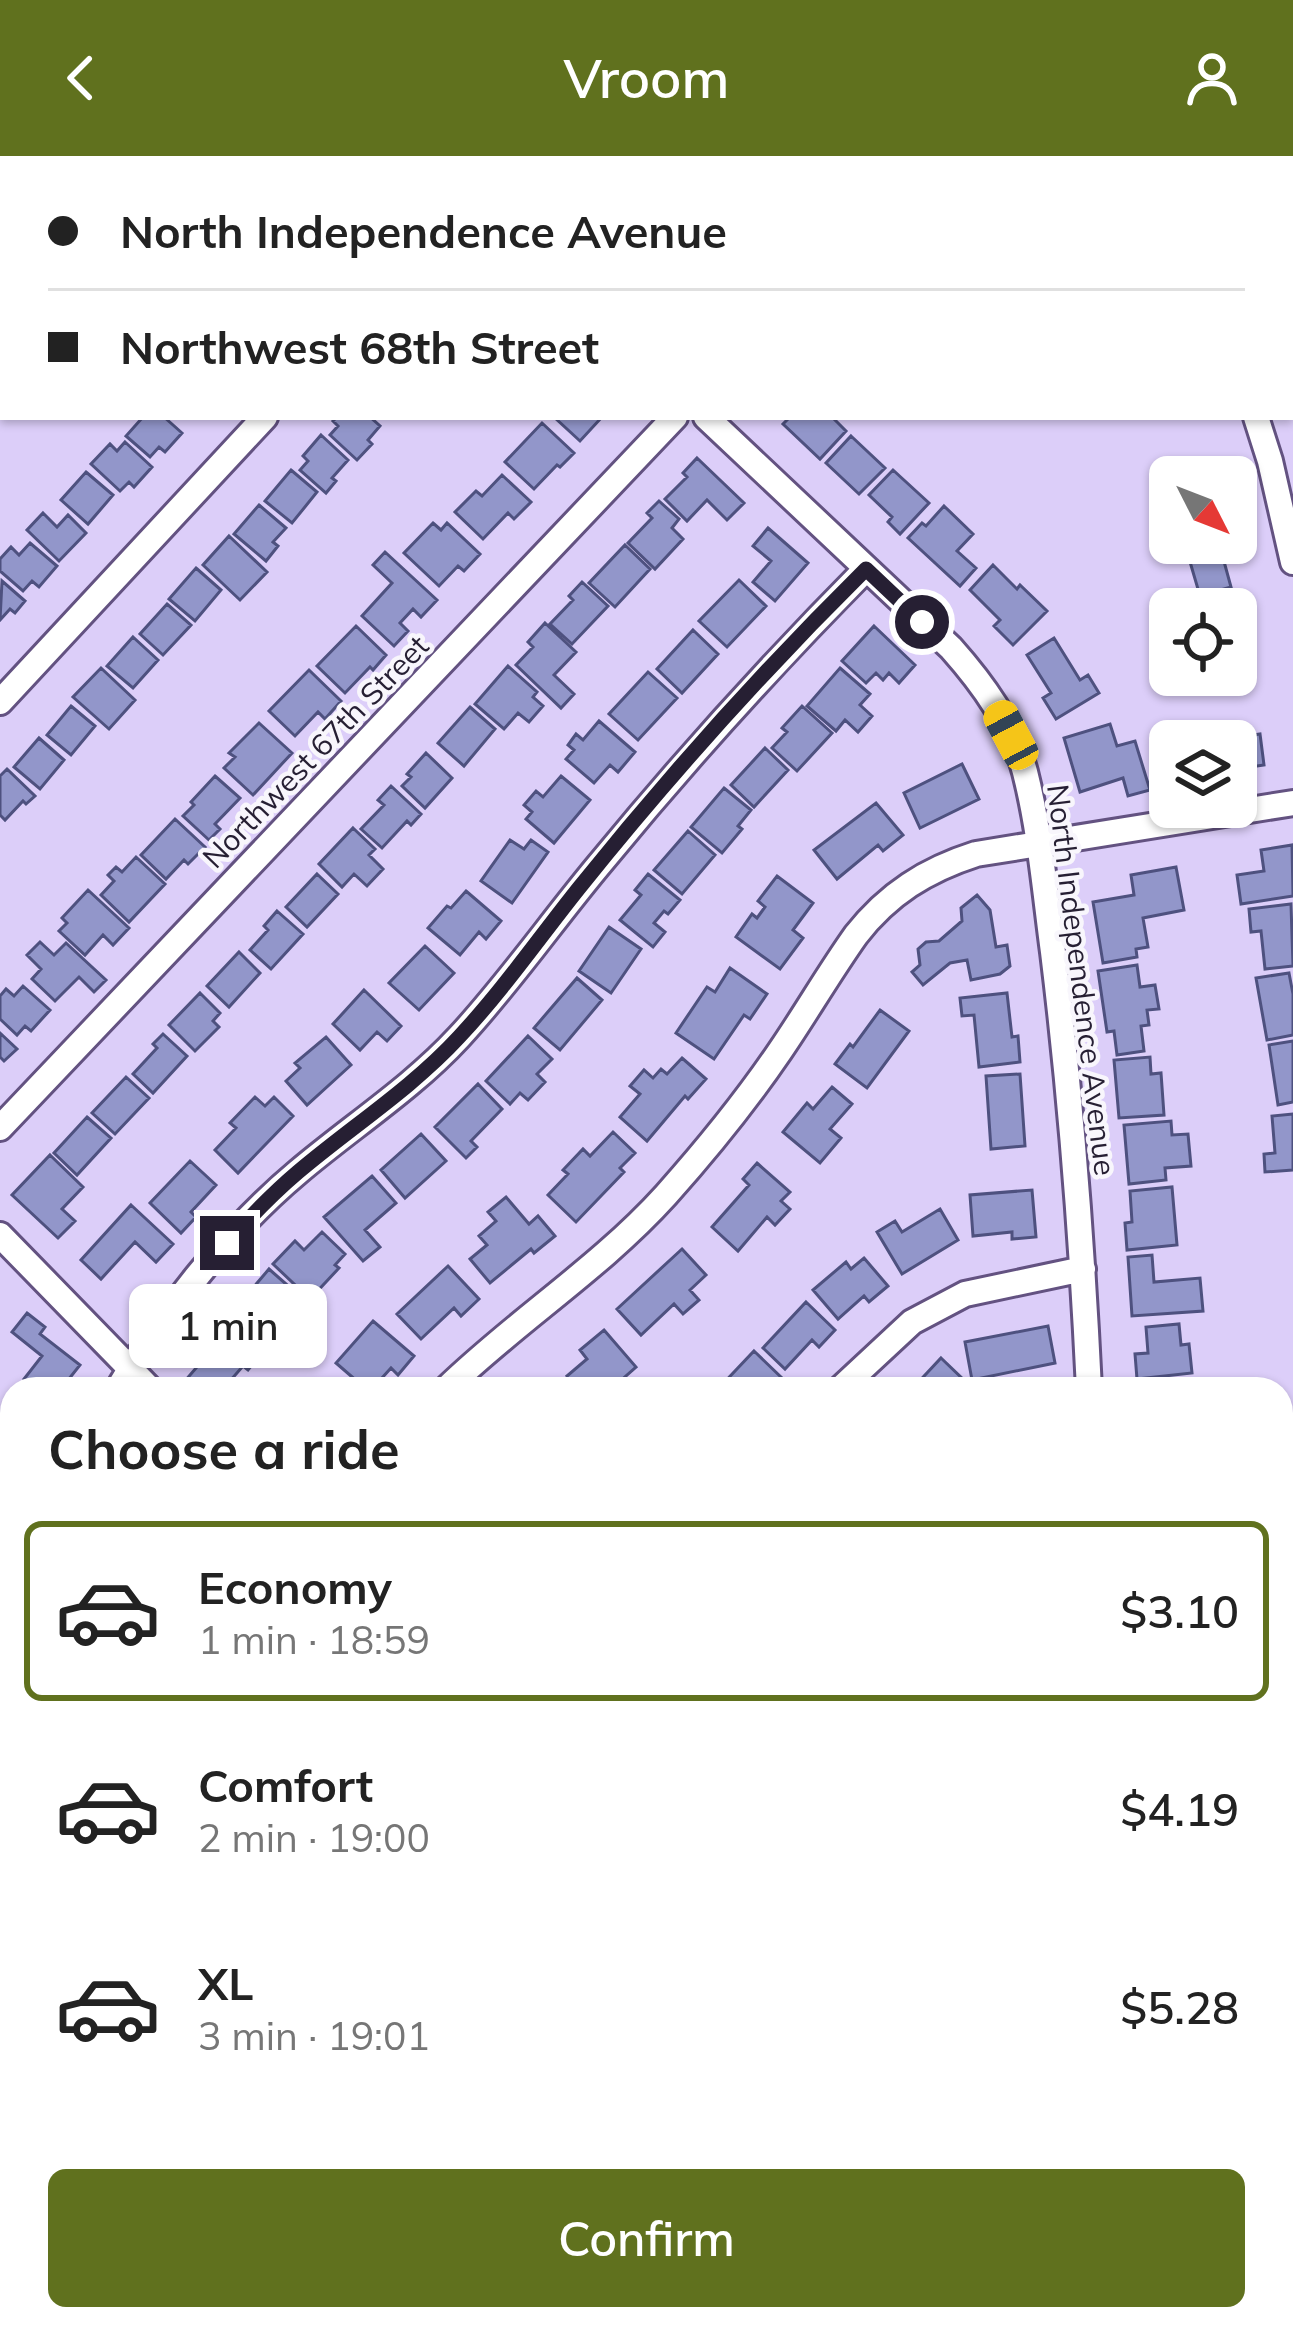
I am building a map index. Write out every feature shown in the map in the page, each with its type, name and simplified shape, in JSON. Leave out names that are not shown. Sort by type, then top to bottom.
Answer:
[{"type":"street","points":[[0,703],[263,420]]},
{"type":"street","name":"Northwest 67th Street","points":[[0,1128],[672,420]]},
{"type":"street","name":"North Independence Avenue","points":[[709,420],[950,648],[975,675],[1011,735],[1024,771],[1039,845],[1066,1060],[1088,1377]]},
{"type":"street","points":[[1257,420],[1293,562]]},
{"type":"street","points":[[126,1377],[248,1219],[295,1174],[456,1041],[648,805],[866,569]]},
{"type":"street","points":[[458,1377],[599,1259],[665,1196],[779,1053],[842,953],[885,902],[923,874],[976,854],[1293,802]]},
{"type":"street","points":[[0,1235],[124,1377]]},
{"type":"street","points":[[853,1377],[912,1322],[965,1294],[1083,1269]]},
{"type":"building","points":[[140,420],[167,420],[182,433],[165,452],[159,447],[150,457],[126,436]]},
{"type":"building","points":[[373,420],[380,426],[357,460],[330,435],[338,426],[333,421]]},
{"type":"building","points":[[557,420],[599,420],[580,441]]},
{"type":"building","points":[[787,420],[835,420],[846,431],[820,459],[783,424]]},
{"type":"building","points":[[542,423],[574,453],[534,489],[505,462]]},
{"type":"building","points":[[321,435],[348,460],[326,493],[300,470],[308,461],[303,456]]},
{"type":"building","points":[[851,436],[885,468],[859,494],[826,463]]},
{"type":"building","points":[[125,442],[152,467],[134,487],[129,482],[120,491],[91,464],[110,444],[117,451]]},
{"type":"building","points":[[697,458],[744,503],[727,520],[707,500],[687,521],[665,499],[687,477],[683,473]]},
{"type":"building","points":[[291,470],[317,492],[292,523],[265,501]]},
{"type":"building","points":[[893,470],[929,503],[900,534],[888,522],[892,517],[869,495]]},
{"type":"building","points":[[86,472],[113,495],[88,524],[61,500]]},
{"type":"building","points":[[502,475],[531,502],[514,519],[508,513],[483,539],[455,512],[476,491],[482,496]]},
{"type":"building","points":[[659,501],[679,519],[672,528],[683,539],[655,569],[628,543],[652,518],[647,513]]},
{"type":"building","points":[[259,505],[286,528],[273,542],[278,546],[266,561],[234,534]]},
{"type":"building","points":[[944,506],[973,534],[957,551],[976,568],[960,586],[908,538]]},
{"type":"building","points":[[43,513],[57,527],[68,515],[86,533],[59,561],[27,530]]},
{"type":"building","points":[[433,523],[441,530],[447,523],[480,554],[464,571],[458,566],[439,586],[404,553]]},
{"type":"building","points":[[768,528],[808,563],[775,601],[753,582],[771,561],[753,546]]},
{"type":"building","points":[[229,536],[267,572],[240,600],[203,565]]},
{"type":"building","points":[[30,543],[57,566],[39,587],[32,581],[23,591],[0,571],[0,559],[11,547],[19,555]]},
{"type":"building","points":[[625,545],[650,569],[615,607],[589,583]]},
{"type":"building","points":[[385,552],[437,600],[421,617],[413,609],[400,623],[408,631],[394,646],[362,616],[392,583],[373,565]]},
{"type":"building","points":[[1191,564],[1225,564],[1231,587],[1198,588]]},
{"type":"building","points":[[993,565],[1047,611],[1013,645],[994,626],[1000,620],[970,590]]},
{"type":"building","points":[[196,568],[221,590],[195,621],[169,599]]},
{"type":"building","points":[[739,580],[766,606],[727,647],[699,621]]},
{"type":"building","points":[[2,581],[25,601],[0,620]]},
{"type":"building","points":[[582,582],[608,606],[572,644],[550,624],[573,600],[569,596]]},
{"type":"building","points":[[167,604],[191,625],[163,655],[140,634]]},
{"type":"building","points":[[545,623],[576,652],[554,675],[574,694],[561,708],[516,665],[533,647],[528,642]]},
{"type":"building","points":[[356,626],[386,655],[345,693],[317,666]]},
{"type":"building","points":[[874,626],[915,665],[899,683],[889,673],[883,680],[876,673],[866,683],[842,661]]},
{"type":"building","points":[[693,630],[718,654],[682,693],[657,669]]},
{"type":"building","points":[[133,637],[158,660],[133,688],[107,666]]},
{"type":"building","points":[[1054,638],[1080,680],[1088,675],[1099,693],[1056,719],[1043,698],[1051,693],[1027,655]]},
{"type":"building","points":[[508,666],[537,692],[533,697],[543,706],[529,722],[518,713],[504,729],[475,704]]},
{"type":"building","points":[[101,668],[135,700],[109,729],[73,697]]},
{"type":"building","points":[[840,668],[870,694],[860,705],[872,716],[858,732],[845,720],[836,731],[807,706]]},
{"type":"building","points":[[309,670],[341,701],[325,719],[318,712],[295,736],[269,711]]},
{"type":"building","points":[[648,672],[677,698],[638,740],[609,714]]},
{"type":"building","points":[[71,706],[95,726],[71,755],[47,735]]},
{"type":"building","points":[[802,706],[832,733],[797,771],[772,748]]},
{"type":"building","points":[[470,707],[495,729],[464,766],[438,743]]},
{"type":"building","points":[[599,721],[635,752],[618,772],[610,765],[594,783],[566,759],[574,750],[568,745],[576,734],[583,740]]},
{"type":"building","points":[[259,723],[292,753],[253,795],[224,768],[235,757],[229,753]]},
{"type":"building","points":[[1110,724],[1117,746],[1135,741],[1149,790],[1128,796],[1123,778],[1080,792],[1064,738]]},
{"type":"building","points":[[1257,734],[1260,734],[1264,765],[1257,766]]},
{"type":"building","points":[[39,738],[64,760],[40,789],[14,767]]},
{"type":"building","points":[[765,748],[788,770],[754,807],[731,785]]},
{"type":"building","points":[[426,753],[452,778],[425,808],[402,786]]},
{"type":"building","points":[[962,764],[979,799],[920,828],[904,793]]},
{"type":"building","points":[[7,769],[35,796],[5,820],[0,815],[0,776]]},
{"type":"building","points":[[215,776],[240,798],[215,824],[220,829],[209,840],[183,816]]},
{"type":"building","points":[[561,776],[590,800],[554,843],[526,819],[532,812],[524,805],[536,791],[543,797]]},
{"type":"building","points":[[391,786],[421,814],[411,825],[407,821],[382,848],[361,829],[384,805],[378,800]]},
{"type":"building","points":[[724,788],[751,810],[722,853],[691,827]]},
{"type":"building","points":[[876,803],[903,835],[883,851],[878,845],[837,879],[814,850]]},
{"type":"building","points":[[175,819],[205,847],[166,879],[141,855]]},
{"type":"building","points":[[353,828],[375,849],[369,855],[383,869],[367,886],[354,874],[342,887],[319,864]]},
{"type":"building","points":[[688,831],[715,855],[682,894],[654,870]]},
{"type":"building","points":[[510,840],[524,849],[531,840],[548,852],[512,903],[481,881]]},
{"type":"building","points":[[1292,845],[1293,896],[1241,904],[1237,875],[1264,871],[1261,850]]},
{"type":"building","points":[[136,857],[165,884],[129,922],[101,895],[114,881],[108,875],[116,867],[122,872]]},
{"type":"building","points":[[1176,867],[1184,910],[1143,918],[1148,947],[1136,949],[1137,957],[1103,963],[1093,902],[1134,895],[1131,875]]},
{"type":"building","points":[[317,874],[338,894],[307,927],[286,907]]},
{"type":"building","points":[[648,874],[680,900],[654,923],[665,932],[653,947],[620,920],[641,895],[635,890]]},
{"type":"building","points":[[777,876],[813,903],[793,930],[803,938],[780,969],[736,937],[752,914],[757,918],[765,907],[758,901]]},
{"type":"building","points":[[88,890],[129,928],[113,945],[103,935],[85,955],[59,931],[67,923],[62,918]]},
{"type":"building","points":[[466,891],[501,921],[486,939],[479,932],[460,955],[428,928]]},
{"type":"building","points":[[977,895],[990,910],[996,947],[1007,945],[1010,966],[1000,974],[971,980],[967,960],[950,963],[923,985],[912,972],[920,965],[918,949],[926,942],[939,941],[962,921],[961,908]]},
{"type":"building","points":[[1291,904],[1293,966],[1265,969],[1261,931],[1251,932],[1249,909]]},
{"type":"building","points":[[277,911],[303,934],[271,969],[250,950]]},
{"type":"building","points":[[609,927],[641,949],[611,993],[579,971]]},
{"type":"building","points":[[40,942],[54,955],[66,943],[106,980],[94,992],[79,977],[55,1001],[32,979],[41,969],[27,955]]},
{"type":"building","points":[[425,946],[454,973],[419,1010],[389,983]]},
{"type":"building","points":[[239,952],[260,973],[229,1007],[207,986]]},
{"type":"building","points":[[1137,965],[1140,987],[1155,985],[1159,1009],[1147,1010],[1149,1025],[1141,1026],[1144,1051],[1117,1055],[1114,1031],[1107,1032],[1098,971]]},
{"type":"building","points":[[730,968],[767,994],[750,1019],[744,1015],[714,1059],[676,1033],[707,987],[715,992]]},
{"type":"building","points":[[1289,973],[1293,1035],[1267,1040],[1256,978]]},
{"type":"building","points":[[577,978],[602,1000],[560,1050],[534,1028]]},
{"type":"building","points":[[23,986],[50,1010],[31,1031],[25,1026],[17,1035],[0,1019],[0,996],[6,989],[14,996]]},
{"type":"building","points":[[364,990],[401,1026],[387,1041],[377,1032],[360,1050],[333,1024]]},
{"type":"building","points":[[200,993],[220,1013],[213,1021],[219,1027],[195,1051],[169,1025]]},
{"type":"building","points":[[1007,993],[1020,1062],[979,1067],[974,1015],[962,1016],[960,998]]},
{"type":"building","points":[[880,1010],[909,1031],[867,1088],[835,1064]]},
{"type":"building","points":[[0,1033],[17,1049],[4,1061],[0,1057]]},
{"type":"building","points":[[163,1034],[187,1056],[153,1093],[133,1074]]},
{"type":"building","points":[[528,1036],[552,1059],[537,1074],[545,1082],[528,1100],[520,1093],[510,1104],[486,1081]]},
{"type":"building","points":[[326,1037],[351,1065],[307,1105],[286,1081],[300,1068],[295,1063]]},
{"type":"building","points":[[1293,1041],[1293,1102],[1278,1105],[1269,1045]]},
{"type":"building","points":[[1150,1057],[1151,1074],[1161,1073],[1164,1115],[1119,1118],[1114,1060]]},
{"type":"building","points":[[682,1058],[706,1079],[647,1141],[620,1117],[640,1094],[630,1086],[644,1070],[653,1078],[661,1069],[667,1074]]},
{"type":"building","points":[[1020,1074],[1025,1146],[991,1149],[986,1076]]},
{"type":"building","points":[[126,1077],[149,1098],[115,1134],[92,1113]]},
{"type":"building","points":[[478,1084],[502,1109],[471,1141],[477,1147],[466,1158],[435,1127]]},
{"type":"building","points":[[832,1087],[852,1104],[830,1129],[841,1138],[820,1163],[783,1132],[807,1103],[813,1109]]},
{"type":"building","points":[[255,1097],[265,1106],[274,1097],[293,1116],[238,1173],[215,1150],[236,1128],[230,1123]]},
{"type":"building","points":[[1293,1114],[1293,1170],[1265,1172],[1264,1154],[1275,1153],[1272,1116]]},
{"type":"building","points":[[87,1117],[111,1138],[77,1175],[54,1153]]},
{"type":"building","points":[[1171,1121],[1172,1135],[1188,1134],[1191,1166],[1165,1168],[1166,1180],[1129,1184],[1124,1125]]},
{"type":"building","points":[[613,1132],[635,1153],[620,1168],[624,1172],[576,1222],[548,1195],[583,1149],[590,1156]]},
{"type":"building","points":[[421,1134],[446,1161],[405,1198],[381,1170]]},
{"type":"building","points":[[50,1155],[83,1187],[62,1209],[75,1221],[58,1238],[12,1195]]},
{"type":"building","points":[[190,1161],[216,1185],[191,1212],[196,1217],[181,1233],[150,1203]]},
{"type":"building","points":[[757,1163],[790,1192],[781,1201],[790,1209],[775,1225],[767,1217],[738,1251],[712,1227],[749,1185],[743,1179]]},
{"type":"building","points":[[372,1176],[396,1203],[365,1230],[380,1247],[363,1261],[324,1217]]},
{"type":"building","points":[[1172,1187],[1177,1245],[1127,1250],[1130,1191]]},
{"type":"building","points":[[1032,1190],[1036,1237],[1012,1239],[1012,1232],[973,1236],[970,1195]]},
{"type":"building","points":[[506,1197],[529,1224],[538,1216],[555,1236],[490,1283],[470,1259],[487,1245],[479,1236],[496,1221],[488,1212]]},
{"type":"building","points":[[131,1205],[173,1244],[156,1262],[135,1242],[101,1279],[81,1260]]},
{"type":"building","points":[[940,1209],[958,1240],[902,1274],[877,1232],[895,1221],[902,1232]]},
{"type":"building","points":[[322,1232],[345,1254],[335,1265],[339,1268],[310,1299],[273,1264],[295,1241],[304,1250]]},
{"type":"building","points":[[682,1249],[706,1275],[690,1290],[699,1300],[683,1314],[674,1304],[641,1335],[617,1309]]},
{"type":"building","points":[[1152,1255],[1154,1282],[1200,1278],[1203,1311],[1132,1316],[1128,1257]]},
{"type":"building","points":[[864,1258],[888,1286],[869,1302],[864,1296],[838,1319],[813,1290],[846,1262],[851,1269]]},
{"type":"building","points":[[448,1266],[479,1299],[461,1316],[454,1308],[421,1339],[397,1314]]},
{"type":"building","points":[[269,1269],[302,1298],[264,1343],[237,1321],[259,1295],[252,1289]]},
{"type":"building","points":[[806,1302],[835,1330],[819,1347],[812,1340],[785,1369],[763,1348]]},
{"type":"building","points":[[27,1313],[45,1327],[40,1334],[80,1365],[70,1377],[26,1377],[42,1356],[12,1332]]},
{"type":"building","points":[[230,1321],[264,1350],[248,1370],[243,1366],[233,1377],[188,1377],[215,1346],[211,1343]]},
{"type":"building","points":[[373,1321],[414,1356],[398,1375],[391,1368],[383,1377],[352,1377],[336,1363]]},
{"type":"building","points":[[1179,1324],[1181,1345],[1189,1344],[1192,1373],[1137,1377],[1135,1354],[1148,1353],[1146,1327]]},
{"type":"building","points":[[1048,1326],[1055,1363],[971,1377],[965,1342]]},
{"type":"building","points":[[604,1330],[636,1367],[625,1377],[568,1377],[587,1359],[580,1350]]},
{"type":"building","points":[[754,1351],[781,1377],[729,1377]]},
{"type":"building","points":[[941,1358],[961,1377],[923,1377]]},
{"type":"route","points":[[227,1243],[295,1174],[456,1041],[648,805],[866,569],[922,622]]}]
